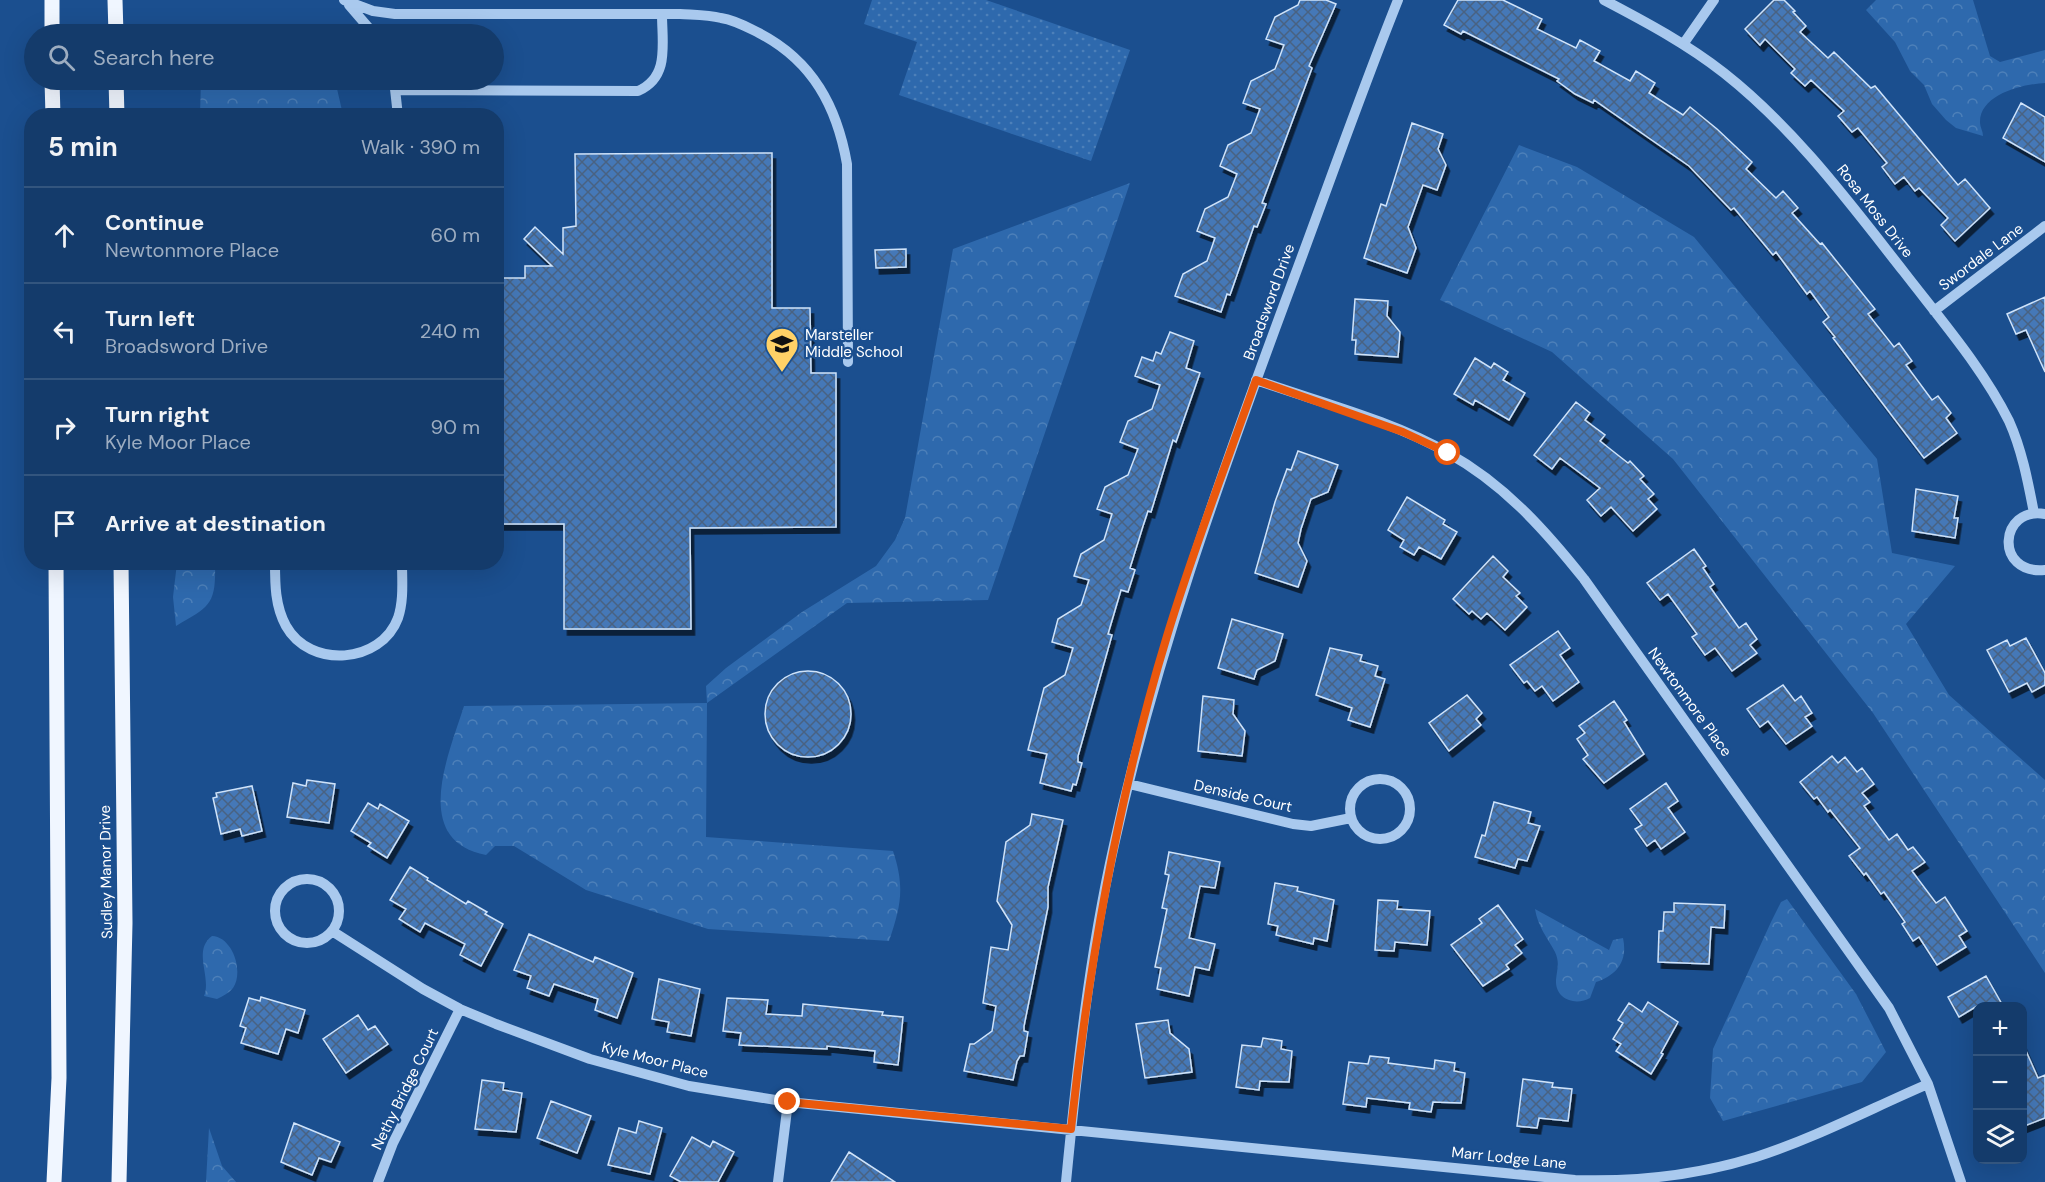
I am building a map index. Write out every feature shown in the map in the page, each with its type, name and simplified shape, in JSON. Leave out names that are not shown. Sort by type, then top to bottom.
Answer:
[{"type":"main road","points":[[52,0],[52,24]]},
{"type":"main road","points":[[116,0],[116,24]]},
{"type":"main road","points":[[52,90],[52,108]]},
{"type":"main road","points":[[116,90],[117,108]]},
{"type":"main road","points":[[54,1182],[59,1078],[56,570]]},
{"type":"main road","name":"Sudley Manor Drive","points":[[119,1182],[126,922],[121,570]]},
{"type":"street","name":"Broadsword Drive","points":[[1066,1182],[1098,925],[1129,784],[1167,638],[1256,380],[1398,0]]},
{"type":"street","name":"Rosa Moss Drive","points":[[1604,0],[1684,43],[1726,75],[1812,157],[1934,311],[1981,374],[2009,423],[2021,454],[2039,514],[2025,515],[2012,527],[2008,544],[2010,552],[2020,566],[2028,570],[2045,570]]},
{"type":"street","points":[[1684,43],[1714,0]]},
{"type":"street","points":[[346,1],[394,14],[662,14],[722,18],[745,25],[772,40],[796,58],[817,80],[831,106],[842,135],[847,165],[848,362]]},
{"type":"street","points":[[346,1],[366,24]]},
{"type":"street","points":[[504,88],[638,91],[654,82],[661,67],[662,14]]},
{"type":"street","points":[[396,90],[397,108]]},
{"type":"street","name":"Swordale Lane","points":[[1934,311],[2045,226]]},
{"type":"street","name":"Newtonmore Place","points":[[1256,380],[1403,432],[1448,453],[1520,505],[1554,541],[1584,579],[1866,973],[1899,1026],[1928,1084],[1961,1182]]},
{"type":"street","points":[[275,570],[276,591],[287,627],[296,639],[310,649],[325,655],[341,656],[371,649],[388,636],[398,619],[403,600],[402,570]]},
{"type":"street","points":[[1385,780],[1402,788],[1407,796],[1409,806],[1406,824],[1392,836],[1374,839],[1365,836],[1357,829],[1351,818],[1350,803],[1353,795],[1367,782],[1385,780]]},
{"type":"street","name":"Denside Court","points":[[1129,784],[1293,824],[1311,826],[1351,818]]},
{"type":"street","points":[[301,880],[323,883],[337,900],[339,910],[332,931],[324,939],[303,943],[283,933],[274,912],[282,891],[301,880]]},
{"type":"street","name":"Kyle Moor Place","points":[[332,931],[460,1010],[590,1059],[689,1086],[788,1102],[1071,1129]]},
{"type":"street","name":"Nethy Bridge Court","points":[[378,1182],[393,1143],[460,1010]]},
{"type":"street","name":"Marr Lodge Lane","points":[[1071,1129],[1575,1180],[1619,1181],[1670,1176],[1756,1157],[1928,1084]]},
{"type":"street","points":[[778,1182],[788,1102]]},
{"type":"green space","points":[[872,0],[986,0],[1130,50],[1091,161],[899,95],[917,42],[864,24]]},
{"type":"green space","points":[[1876,0],[1973,0],[1990,56],[2000,62],[2045,50],[2045,83],[2015,88],[1995,98],[1982,113],[1980,123],[1983,136],[1956,128],[1932,104],[1924,85],[1910,71],[1895,42],[1866,10]]},
{"type":"green space","points":[[201,90],[337,90],[341,108],[200,108]]},
{"type":"green space","points":[[1519,145],[1577,167],[1694,237],[1877,459],[1892,553],[1955,566],[1906,624],[1949,695],[2045,780],[2045,973],[1873,713],[1673,459],[1552,352],[1440,300]]},
{"type":"green space","points":[[1130,183],[988,600],[847,603],[707,703],[706,686],[726,668],[802,612],[876,566],[895,540],[905,518],[953,249]]},
{"type":"green space","points":[[176,570],[215,570],[214,587],[209,602],[204,608],[176,626],[173,597]]},
{"type":"green space","points":[[707,703],[706,837],[893,851],[899,875],[900,896],[889,941],[708,929],[586,890],[514,846],[495,846],[486,855],[463,846],[448,832],[442,814],[441,793],[450,747],[464,706]]},
{"type":"green space","points":[[1787,899],[1856,994],[1886,1052],[1862,1082],[1723,1121],[1710,1098],[1713,1049],[1771,922],[1781,902]]},
{"type":"green space","points":[[1535,909],[1609,950],[1613,940],[1623,938],[1624,954],[1619,966],[1610,975],[1596,982],[1590,998],[1579,1001],[1567,1000],[1559,992],[1556,980],[1557,956],[1541,927]]},
{"type":"green space","points":[[212,936],[226,942],[237,965],[233,988],[217,999],[204,996],[206,981],[203,949]]},
{"type":"green space","points":[[209,1128],[222,1166],[236,1182],[206,1182]]},
{"type":"building","points":[[1300,0],[1326,0],[1336,4],[1309,66],[1312,68],[1262,203],[1266,204],[1257,227],[1254,226],[1230,295],[1227,294],[1221,312],[1175,296],[1183,274],[1207,261],[1215,238],[1197,231],[1205,209],[1228,197],[1237,174],[1220,166],[1228,145],[1251,133],[1260,109],[1243,103],[1251,81],[1275,69],[1284,45],[1266,39],[1275,17],[1298,5]]},
{"type":"building","points":[[1458,0],[1503,0],[1542,19],[1537,29],[1576,48],[1580,40],[1600,51],[1594,61],[1630,81],[1636,71],[1655,83],[1649,93],[1683,115],[1690,107],[1717,129],[1752,162],[1746,169],[1776,198],[1783,191],[1798,208],[1792,213],[1820,244],[1822,243],[1875,309],[1868,314],[1894,347],[1899,343],[1912,361],[1906,365],[1932,400],[1938,396],[1951,413],[1946,418],[1957,433],[1924,458],[1833,338],[1835,337],[1823,322],[1829,317],[1810,291],[1807,294],[1776,252],[1773,255],[1734,208],[1731,210],[1689,166],[1594,100],[1593,103],[1575,94],[1557,81],[1559,79],[1463,31],[1461,34],[1444,25]]},
{"type":"building","points":[[1774,0],[1784,0],[1795,11],[1793,12],[1806,26],[1800,32],[1828,58],[1834,52],[1871,88],[1875,86],[1958,185],[1965,179],[1990,208],[1955,241],[1941,225],[1948,218],[1919,188],[1915,191],[1904,177],[1895,184],[1882,167],[1887,163],[1858,128],[1852,132],[1838,116],[1844,111],[1811,80],[1805,86],[1791,73],[1795,69],[1765,39],[1760,45],[1745,29]]},
{"type":"building","points":[[2021,103],[2045,117],[2045,162],[2003,138]]},
{"type":"building","points":[[1412,123],[1443,134],[1438,149],[1446,165],[1437,190],[1423,185],[1408,227],[1416,248],[1407,273],[1364,258],[1381,204],[1386,206]]},
{"type":"building","points":[[772,153],[772,308],[810,308],[811,373],[836,373],[836,527],[690,528],[691,629],[564,629],[564,524],[504,524],[504,278],[525,278],[525,266],[552,266],[524,239],[535,227],[563,254],[563,228],[576,226],[575,154]]},
{"type":"building","points":[[906,249],[906,267],[876,268],[875,250]]},
{"type":"building","points":[[2045,297],[2045,372],[2026,330],[2016,334],[2007,314]]},
{"type":"building","points":[[1355,299],[1388,301],[1387,316],[1400,332],[1398,357],[1355,354],[1356,340],[1352,340]]},
{"type":"building","points":[[1170,332],[1194,341],[1186,368],[1200,373],[1176,442],[1173,440],[1151,512],[1148,511],[1143,526],[1130,568],[1135,570],[1128,592],[1121,590],[1108,634],[1112,635],[1078,756],[1078,762],[1082,763],[1076,785],[1073,784],[1071,791],[1040,783],[1047,754],[1028,750],[1044,688],[1065,675],[1073,648],[1052,642],[1058,619],[1081,605],[1089,580],[1074,576],[1081,554],[1104,540],[1112,514],[1097,509],[1105,487],[1128,475],[1138,449],[1120,442],[1128,421],[1152,409],[1160,385],[1135,376],[1142,357],[1153,361],[1156,352],[1161,354]]},
{"type":"building","points":[[1475,358],[1491,368],[1494,363],[1508,372],[1503,380],[1525,393],[1509,420],[1475,400],[1473,405],[1454,394]]},
{"type":"building","points":[[1576,402],[1590,413],[1585,420],[1605,435],[1600,441],[1628,463],[1630,461],[1644,476],[1640,479],[1654,494],[1648,499],[1657,509],[1633,531],[1611,507],[1601,516],[1587,500],[1600,488],[1560,458],[1552,469],[1534,455]]},
{"type":"building","points":[[1298,451],[1338,465],[1328,492],[1311,499],[1301,529],[1298,543],[1307,561],[1298,587],[1255,573],[1275,502],[1287,469],[1291,470]]},
{"type":"building","points":[[1916,489],[1958,496],[1954,518],[1958,518],[1955,538],[1912,531]]},
{"type":"building","points":[[1407,497],[1445,520],[1443,524],[1457,532],[1441,559],[1419,547],[1414,555],[1400,547],[1404,540],[1388,530]]},
{"type":"building","points":[[1694,549],[1706,566],[1703,568],[1714,584],[1710,587],[1739,628],[1746,623],[1757,639],[1750,645],[1757,653],[1732,671],[1715,648],[1705,655],[1692,637],[1697,634],[1668,594],[1660,600],[1647,583]]},
{"type":"building","points":[[1493,556],[1508,571],[1503,577],[1520,593],[1516,596],[1527,607],[1505,630],[1487,613],[1481,619],[1472,611],[1469,614],[1453,599]]},
{"type":"building","points":[[1232,619],[1283,634],[1275,661],[1257,670],[1254,679],[1218,668]]},
{"type":"building","points":[[1558,631],[1570,648],[1560,655],[1579,682],[1553,701],[1542,686],[1535,691],[1527,681],[1524,683],[1510,665]]},
{"type":"building","points":[[2026,638],[2045,673],[2045,685],[2032,692],[2027,683],[2009,692],[1987,650],[2007,640],[2010,646]]},
{"type":"building","points":[[1330,648],[1362,655],[1360,661],[1378,666],[1375,676],[1385,679],[1370,727],[1348,720],[1352,708],[1316,695]]},
{"type":"building","points":[[808,671],[832,678],[844,690],[851,714],[844,738],[832,750],[808,757],[784,750],[772,738],[765,714],[772,690],[784,678]]},
{"type":"building","points":[[1783,685],[1795,701],[1801,696],[1812,713],[1805,717],[1812,726],[1786,744],[1768,721],[1760,727],[1747,709]]},
{"type":"building","points":[[1467,695],[1482,713],[1476,719],[1481,725],[1449,751],[1429,723]]},
{"type":"building","points":[[1203,696],[1234,700],[1233,714],[1245,731],[1242,756],[1198,751]]},
{"type":"building","points":[[1614,701],[1627,720],[1624,722],[1644,754],[1604,783],[1583,759],[1588,755],[1577,739],[1585,733],[1579,726]]},
{"type":"building","points":[[1832,756],[1838,763],[1845,757],[1857,772],[1862,768],[1874,784],[1862,793],[1870,802],[1864,806],[1889,840],[1897,834],[1908,850],[1913,847],[1925,862],[1912,871],[1936,903],[1945,897],[1967,931],[1959,936],[1966,947],[1937,965],[1919,937],[1913,941],[1902,924],[1905,922],[1884,892],[1881,894],[1866,873],[1864,875],[1849,856],[1860,848],[1830,810],[1828,812],[1817,797],[1814,799],[1800,782]]},
{"type":"building","points":[[307,780],[335,784],[329,823],[287,817],[293,783],[306,786]]},
{"type":"building","points":[[1666,783],[1678,801],[1668,808],[1685,832],[1661,849],[1655,840],[1647,846],[1635,829],[1642,825],[1630,809]]},
{"type":"building","points":[[252,786],[262,831],[242,836],[240,829],[221,834],[213,798],[217,797],[216,793]]},
{"type":"building","points":[[1494,802],[1531,812],[1528,823],[1540,826],[1527,861],[1518,859],[1515,868],[1475,857],[1482,835],[1485,836]]},
{"type":"building","points":[[368,803],[378,809],[380,804],[409,821],[387,858],[368,846],[371,843],[351,831]]},
{"type":"building","points":[[1032,814],[1063,820],[1048,887],[1048,907],[1024,1026],[1024,1031],[1028,1032],[1024,1056],[1020,1056],[1017,1061],[1013,1080],[964,1071],[970,1044],[974,1044],[992,1031],[996,1006],[983,1003],[991,947],[1008,950],[1012,925],[997,901],[1006,842],[1030,825]]},
{"type":"building","points":[[1169,852],[1220,862],[1215,888],[1200,886],[1189,938],[1215,944],[1209,970],[1195,967],[1189,996],[1157,989],[1161,968],[1155,967],[1167,909],[1162,908],[1169,875],[1165,874]]},
{"type":"building","points":[[410,867],[466,904],[468,901],[503,924],[481,966],[460,955],[465,944],[425,923],[420,932],[399,919],[406,909],[390,900]]},
{"type":"building","points":[[1275,883],[1298,887],[1297,891],[1334,900],[1327,941],[1314,938],[1313,944],[1276,935],[1278,926],[1268,924]]},
{"type":"building","points":[[1378,900],[1398,901],[1397,909],[1430,911],[1427,945],[1395,942],[1394,951],[1375,950]]},
{"type":"building","points":[[1674,903],[1725,905],[1724,928],[1711,927],[1709,964],[1658,962],[1659,931],[1663,931],[1664,912],[1674,912]]},
{"type":"building","points":[[1498,905],[1523,939],[1515,945],[1522,953],[1506,965],[1509,969],[1483,986],[1451,945],[1482,923],[1479,919]]},
{"type":"building","points":[[529,934],[593,962],[595,957],[633,973],[617,1018],[595,1010],[598,999],[554,984],[549,996],[527,988],[531,976],[514,970]]},
{"type":"building","points":[[1986,976],[2001,1002],[1973,1002],[1973,1008],[1959,1017],[1948,997]]},
{"type":"building","points":[[659,979],[700,989],[691,1036],[667,1032],[669,1022],[652,1019]]},
{"type":"building","points":[[261,997],[305,1010],[298,1033],[286,1029],[278,1054],[241,1043],[246,1028],[240,1026],[249,998],[260,1001]]},
{"type":"building","points":[[727,998],[768,1000],[766,1014],[802,1016],[803,1004],[883,1012],[882,1015],[903,1017],[898,1065],[874,1062],[875,1051],[827,1046],[827,1049],[739,1045],[741,1033],[723,1031]]},
{"type":"building","points":[[1648,1002],[1678,1022],[1651,1074],[1616,1051],[1621,1044],[1613,1039],[1623,1023],[1618,1020],[1629,1003],[1642,1012]]},
{"type":"building","points":[[358,1015],[368,1030],[375,1026],[388,1044],[346,1073],[323,1039]]},
{"type":"building","points":[[1168,1020],[1170,1033],[1189,1049],[1192,1072],[1145,1078],[1136,1024]]},
{"type":"building","points":[[1263,1038],[1282,1041],[1281,1049],[1292,1051],[1289,1082],[1260,1081],[1259,1090],[1236,1087],[1242,1045],[1261,1047]]},
{"type":"building","points":[[2027,1053],[2038,1078],[2045,1075],[2045,1118],[2027,1125]]},
{"type":"building","points":[[1370,1056],[1389,1058],[1388,1063],[1434,1069],[1435,1060],[1455,1063],[1454,1071],[1465,1073],[1461,1103],[1433,1102],[1431,1112],[1409,1109],[1410,1103],[1367,1098],[1366,1107],[1343,1104],[1349,1062],[1368,1064]]},
{"type":"building","points":[[1523,1079],[1553,1083],[1552,1087],[1572,1089],[1568,1121],[1539,1118],[1537,1128],[1517,1126]]},
{"type":"building","points":[[482,1080],[504,1083],[503,1090],[522,1093],[516,1132],[475,1129]]},
{"type":"building","points":[[551,1101],[591,1116],[577,1153],[537,1138]]},
{"type":"building","points":[[639,1121],[662,1128],[650,1174],[608,1165],[619,1128],[636,1133]]},
{"type":"building","points":[[294,1123],[340,1142],[331,1162],[319,1158],[312,1175],[281,1162]]},
{"type":"building","points":[[692,1137],[710,1147],[713,1141],[734,1152],[718,1182],[681,1182],[670,1176]]},
{"type":"building","points":[[849,1152],[895,1182],[831,1182]]},
{"type":"place","name":"Marsteller Middle School","points":[[782,373]]},
{"type":"route","points":[[788,1102],[1071,1129],[1089,981],[1114,844],[1167,638],[1256,380],[1403,432],[1448,453]]}]
